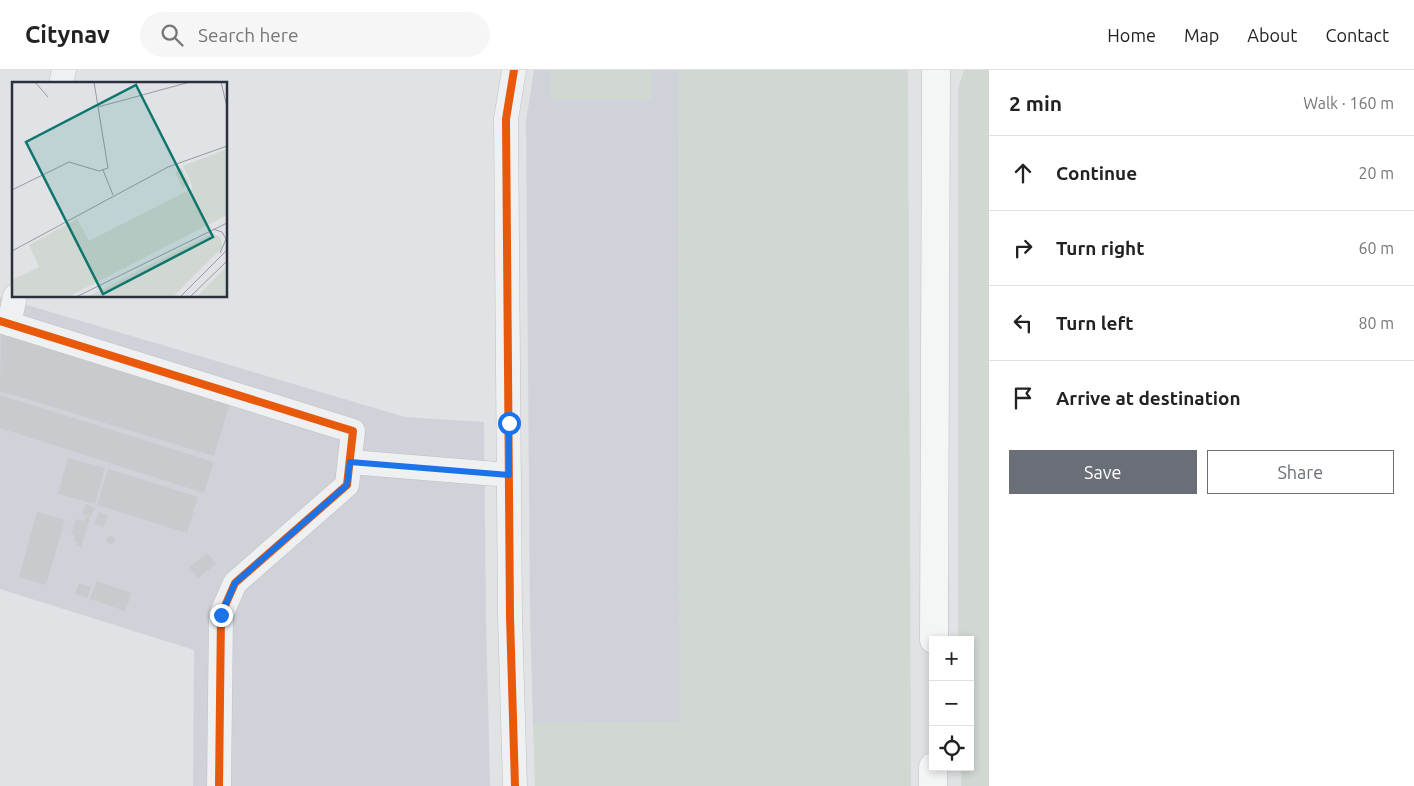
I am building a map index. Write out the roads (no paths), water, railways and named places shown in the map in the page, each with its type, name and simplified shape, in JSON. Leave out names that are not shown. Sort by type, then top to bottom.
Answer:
[{"type":"main road","points":[[934,636],[936,74]]},
{"type":"main road","points":[[933,786],[934,771]]},
{"type":"street","points":[[514,70],[506,119],[510,617],[515,786]]},
{"type":"street","points":[[14,298],[4,322],[353,431],[347,485],[235,583],[221,615],[219,786]]},
{"type":"street","points":[[350,462],[509,475]]}]
